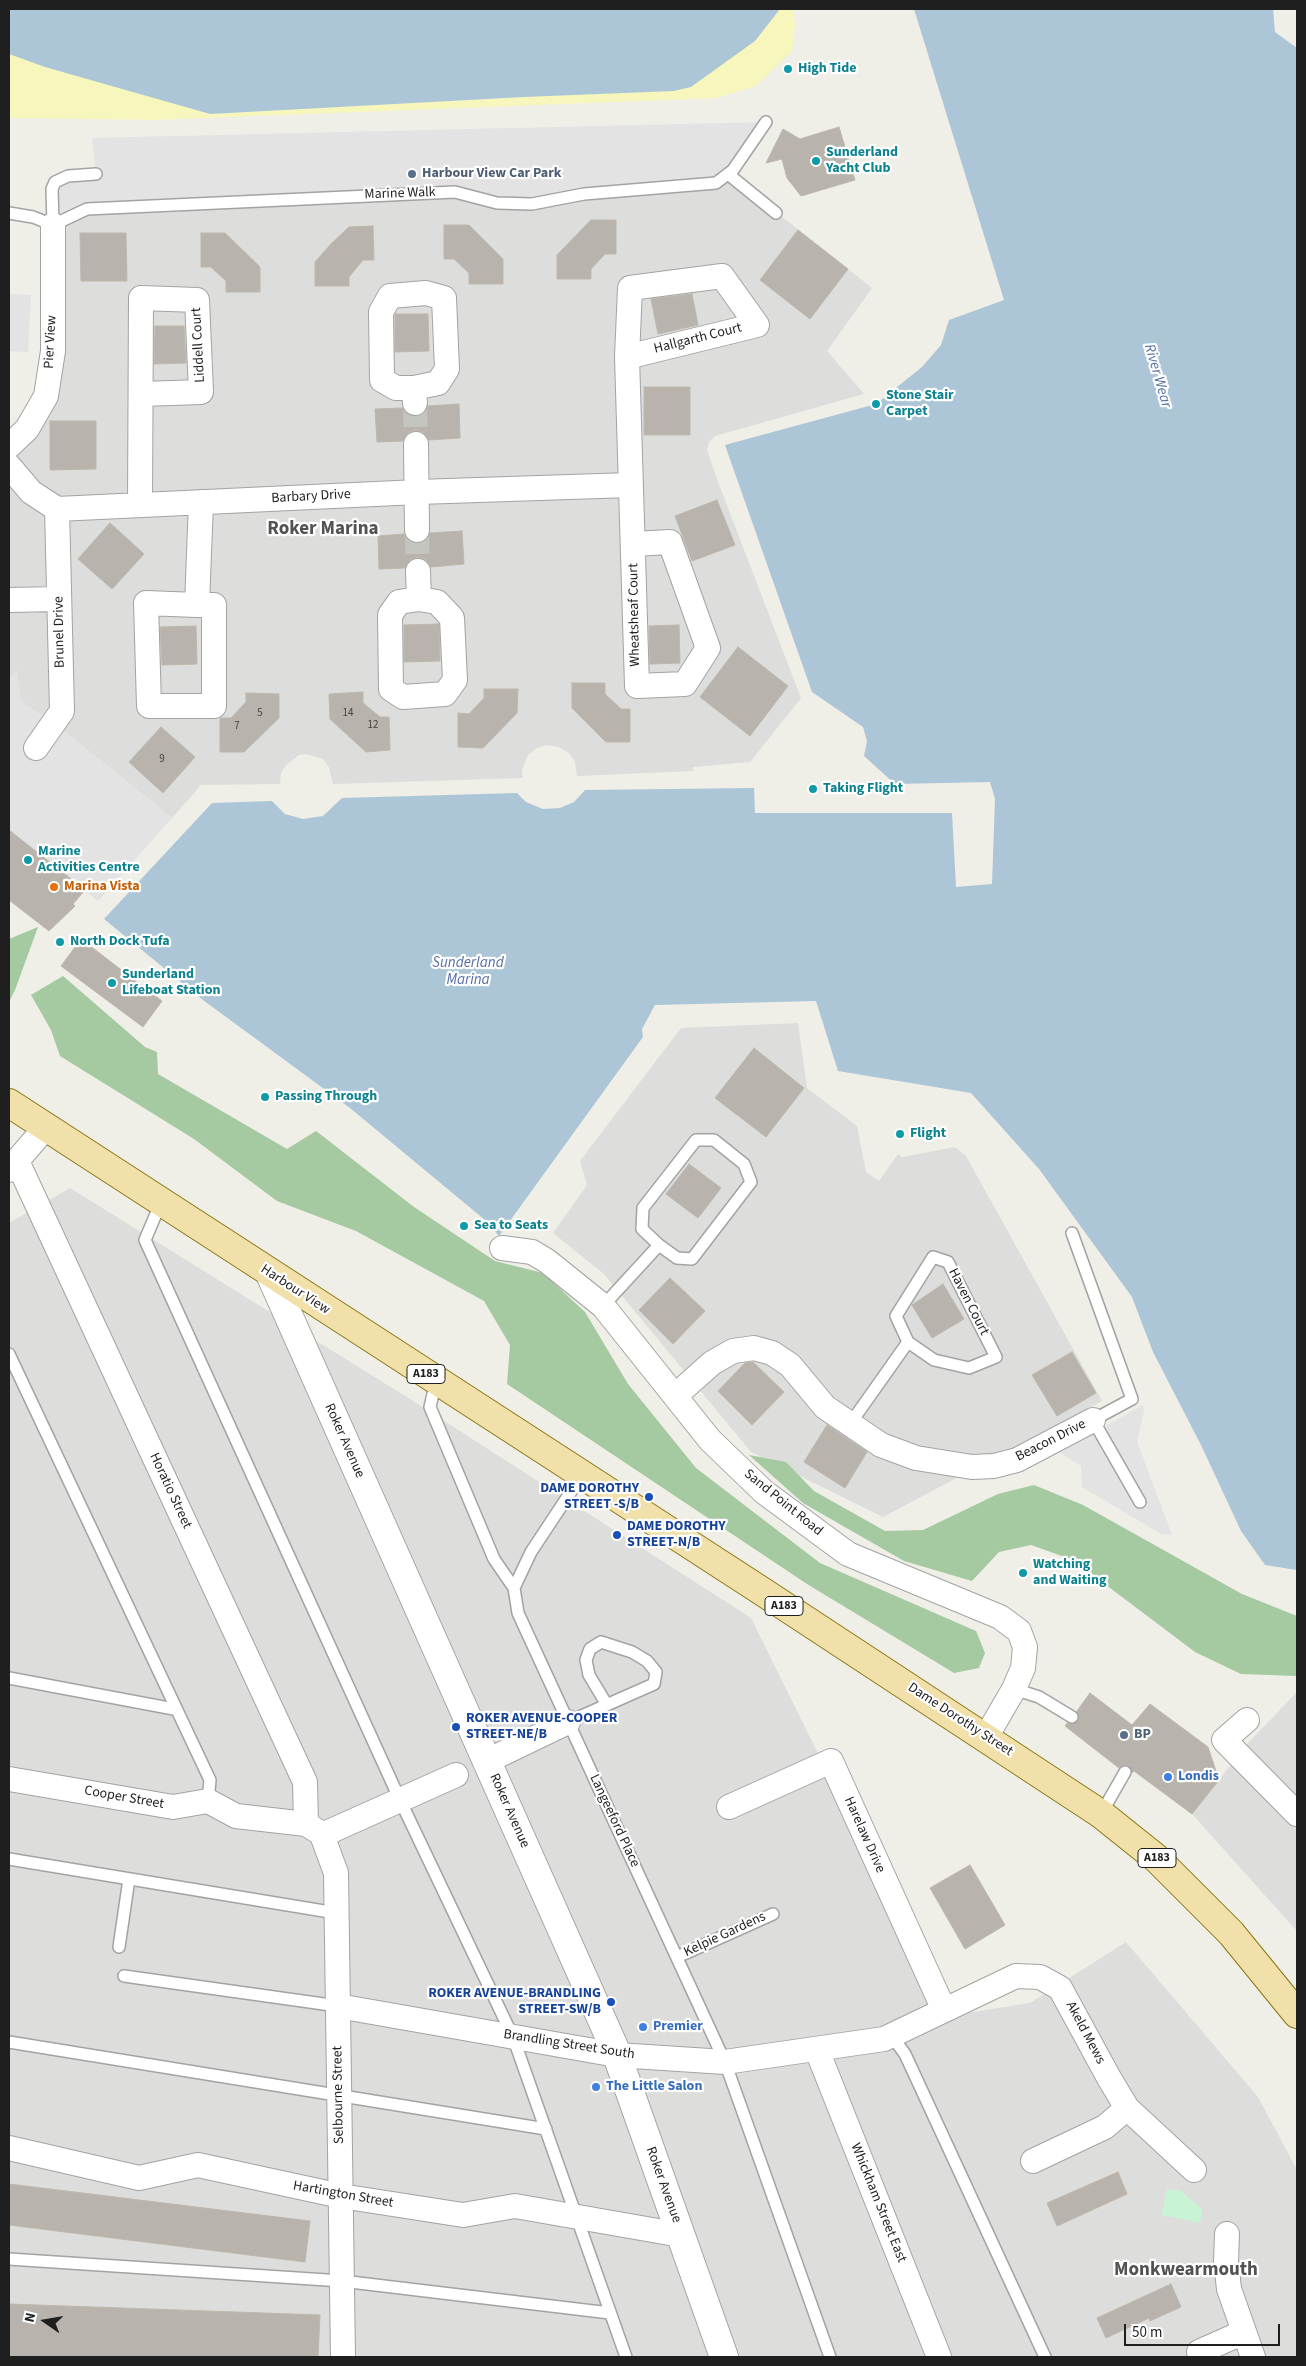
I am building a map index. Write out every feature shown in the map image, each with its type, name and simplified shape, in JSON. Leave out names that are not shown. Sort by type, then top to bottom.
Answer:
[{"type":"main road","name":"Harbour View","points":[[9,1103],[582,1475]]},
{"type":"main road","name":"Dame Dorothy Street","points":[[582,1475],[1100,1814],[1156,1858],[1231,1934],[1297,2014]]},
{"type":"street","name":"Pier View","points":[[9,446],[27,429],[46,396],[53,352],[53,225]]},
{"type":"street","name":"Hallgarth Court","points":[[627,357],[757,325],[722,276],[630,288],[627,357],[630,485]]},
{"type":"street","name":"Liddell Court","points":[[140,505],[141,298],[197,300],[201,392],[141,394]]},
{"type":"street","points":[[416,444],[417,530]]},
{"type":"street","points":[[9,466],[31,492],[57,508]]},
{"type":"street","name":"Barbary Drive","points":[[57,508],[418,492],[630,485]]},
{"type":"street","name":"Wheatsheaf Court","points":[[630,485],[637,686],[685,684],[708,648],[670,542],[633,544]]},
{"type":"street","points":[[197,605],[201,502]]},
{"type":"street","name":"Brunel Drive","points":[[36,748],[62,712],[57,508]]},
{"type":"street","points":[[418,571],[419,599]]},
{"type":"street","points":[[9,600],[59,599]]},
{"type":"street","points":[[146,603],[197,605],[214,605],[214,706],[149,706],[146,603]]},
{"type":"street","points":[[13,1166],[46,1127]]},
{"type":"street","name":"Horatio Street","points":[[13,1166],[305,1782],[314,1830]]},
{"type":"street","name":"Sand Point Road","points":[[502,1248],[532,1252],[547,1261],[603,1306],[710,1440],[764,1492],[848,1554],[1000,1617],[1018,1631],[1025,1647],[1023,1668],[1014,1689],[986,1738]]},
{"type":"street","name":"Roker Avenue","points":[[270,1274],[617,2055],[724,2357]]},
{"type":"street","name":"Beacon Drive","points":[[675,1396],[712,1363],[733,1350],[754,1348],[772,1353],[790,1365],[825,1407],[881,1445],[916,1458],[972,1467],[994,1466],[1017,1460],[1093,1420]]},
{"type":"street","points":[[1247,1720],[1224,1740],[1297,1814]]},
{"type":"street","points":[[487,1761],[568,1722]]},
{"type":"street","name":"Harelaw Drive","points":[[729,1807],[831,1761],[944,2010]]},
{"type":"street","points":[[208,1802],[236,1816],[314,1830],[400,1800],[456,1775]]},
{"type":"street","name":"Cooper Street","points":[[9,1779],[173,1807],[208,1802]]},
{"type":"street","name":"Selbourne Street","points":[[314,1830],[336,1873],[344,2357]]},
{"type":"street","name":"Akeld Mews","points":[[944,2010],[1016,1976],[1040,1977],[1060,1988],[1108,2078],[1127,2108],[1194,2170]]},
{"type":"street","name":"Brandling Street South","points":[[338,2006],[617,2055],[725,2062],[884,2039],[944,2010]]},
{"type":"street","name":"Whickham Street East","points":[[818,2050],[939,2357]]},
{"type":"street","points":[[1033,2161],[1105,2127],[1127,2108]]},
{"type":"street","name":"Hartington Street","points":[[9,2148],[139,2178],[198,2165],[341,2196],[463,2215],[515,2206],[681,2235]]},
{"type":"street","points":[[1227,2234],[1228,2289],[1253,2357]]},
{"type":"street","points":[[1194,2355],[1244,2332]]},
{"type":"lane","name":"Marine Walk","points":[[53,225],[87,209],[227,201],[455,192],[497,203],[532,204],[584,194],[716,183],[728,174],[766,122]]},
{"type":"lane","points":[[9,213],[33,217],[53,225],[52,189],[55,182],[68,176],[96,174]]},
{"type":"lane","points":[[728,174],[776,213]]},
{"type":"lane","points":[[696,1140],[714,1140],[744,1164],[751,1182],[692,1259],[677,1258],[659,1245],[642,1229],[643,1208],[696,1140]]},
{"type":"lane","points":[[161,1202],[146,1240],[400,1800],[513,2037],[578,2216],[626,2357]]},
{"type":"lane","points":[[1072,1233],[1132,1399],[1093,1420],[1140,1502]]},
{"type":"lane","points":[[603,1306],[659,1245]]},
{"type":"lane","name":"Haven Court","points":[[933,1257],[948,1262],[996,1357],[969,1368],[934,1360],[908,1342],[896,1316],[933,1257]]},
{"type":"lane","points":[[850,1424],[908,1342]]},
{"type":"lane","points":[[9,1354],[174,1709],[210,1780],[208,1802]]},
{"type":"lane","points":[[436,1381],[430,1407],[494,1559],[514,1588]]},
{"type":"lane","points":[[514,1588],[531,1552],[582,1475]]},
{"type":"lane","name":"Langeeford Place","points":[[514,1588],[518,1613],[725,2062],[830,2357]]},
{"type":"lane","points":[[568,1722],[607,1705],[654,1684],[656,1672],[647,1661],[632,1652],[600,1642],[590,1649],[586,1660],[589,1675],[607,1705]]},
{"type":"lane","points":[[9,1678],[174,1709]]},
{"type":"lane","points":[[1014,1689],[1039,1697],[1072,1716]]},
{"type":"lane","points":[[1100,1814],[1125,1772]]},
{"type":"lane","points":[[9,1859],[336,1913]]},
{"type":"lane","points":[[119,1947],[128,1879]]},
{"type":"lane","name":"Kelpie Gardens","points":[[677,1958],[773,1914]]},
{"type":"lane","points":[[124,1976],[338,2006]]},
{"type":"lane","points":[[891,2035],[905,2054],[1045,2357]]},
{"type":"lane","points":[[9,2042],[546,2129]]},
{"type":"lane","points":[[9,2259],[342,2281],[610,2313]]},
{"type":"shaded area","name":"Harbour View Car Park","points":[[766,122],[716,183],[532,204],[455,192],[87,209],[53,225],[55,182],[96,174],[92,138]]},
{"type":"shaded area","name":"Roker Marina","points":[[728,174],[872,288],[827,351],[864,394],[715,436],[709,442],[707,450],[718,482],[801,698],[750,762],[693,767],[693,771],[577,776],[575,762],[570,754],[559,747],[546,745],[537,748],[528,755],[522,770],[523,778],[333,784],[329,767],[323,759],[306,754],[299,755],[286,765],[281,773],[280,784],[201,785],[172,818],[70,736],[21,701],[16,672],[9,680],[9,446],[46,396],[53,225],[87,209]]},
{"type":"shaded area","points":[[9,294],[31,295],[28,352],[9,351]]},
{"type":"shaded area","points":[[17,671],[21,701],[70,736],[172,818],[98,901],[9,830],[9,680]]},
{"type":"shaded area","points":[[38,927],[15,990],[9,1002],[9,939]]},
{"type":"shaded area","points":[[63,976],[145,1047],[157,1052],[158,1074],[287,1149],[316,1131],[414,1207],[495,1261],[543,1273],[585,1312],[628,1384],[696,1468],[820,1563],[976,1631],[985,1653],[979,1668],[954,1673],[807,1584],[507,1384],[510,1345],[484,1301],[356,1231],[277,1201],[194,1139],[60,1056],[51,1030],[31,995]]},
{"type":"shaded area","points":[[798,1023],[807,1088],[857,1126],[866,1172],[879,1181],[898,1154],[902,1157],[955,1147],[966,1156],[1102,1401],[883,1517],[751,1452],[604,1274],[553,1233],[587,1185],[580,1161],[681,1028]]},
{"type":"shaded area","points":[[70,1188],[410,1399],[751,1618],[948,2016],[1030,2003],[1126,1942],[1258,2097],[1297,2170],[1297,2357],[9,2357],[9,1223]]},
{"type":"shaded area","points":[[1143,1405],[1144,1411],[1137,1442],[1172,1535],[1161,1534],[1082,1487],[1081,1466],[1059,1452]]},
{"type":"shaded area","points":[[749,1455],[786,1462],[814,1491],[885,1531],[923,1530],[998,1494],[1034,1485],[1083,1505],[1242,1594],[1297,1616],[1297,1676],[1241,1674],[1195,1652],[1073,1560],[1031,1545],[999,1552],[972,1581],[904,1561],[803,1503]]},
{"type":"shaded area","points":[[1297,1692],[1297,1931],[1192,1814],[1249,1742]]},
{"type":"shaded area","points":[[1167,2189],[1181,2191],[1202,2209],[1200,2223],[1161,2215]]},
{"type":"sand","points":[[9,9],[793,9],[795,24],[792,51],[756,86],[717,98],[154,120],[9,118]]},
{"type":"water","points":[[9,9],[780,9],[755,41],[691,87],[674,91],[210,114],[45,67],[9,54]]},
{"type":"water","points":[[914,9],[1273,9],[1275,32],[1297,48],[1297,1570],[1265,1565],[1241,1531],[1201,1445],[1153,1352],[1132,1297],[1039,1169],[971,1093],[838,1071],[816,1001],[655,1005],[642,1029],[643,1037],[499,1236],[485,1220],[350,1108],[203,1000],[104,919],[212,803],[272,801],[285,814],[303,819],[323,816],[342,798],[517,793],[526,802],[543,809],[560,808],[574,802],[585,790],[754,788],[755,813],[952,813],[956,887],[992,884],[995,799],[990,782],[895,784],[864,756],[867,741],[863,727],[812,692],[725,445],[876,404],[922,367],[941,345],[949,320],[1004,300]]},
{"type":"building","name":"Sunderland Yacht Club","points":[[839,127],[855,180],[801,196],[787,178],[782,159],[766,163],[783,129],[800,139]]},
{"type":"building","points":[[591,220],[616,220],[616,254],[605,254],[591,269],[591,279],[557,279],[557,255]]},
{"type":"building","points":[[444,225],[469,225],[503,259],[503,284],[469,284],[469,273],[454,259],[444,259]]},
{"type":"building","points":[[373,226],[374,260],[363,260],[349,277],[349,286],[315,286],[315,262],[331,244],[349,227]]},
{"type":"building","points":[[798,230],[848,269],[810,319],[760,280]]},
{"type":"building","points":[[80,233],[126,233],[127,281],[81,281]]},
{"type":"building","points":[[201,233],[225,233],[260,267],[260,292],[226,292],[226,281],[211,267],[201,267]]},
{"type":"building","points":[[692,294],[698,325],[658,334],[651,299]]},
{"type":"building","points":[[395,314],[428,314],[429,351],[395,352]]},
{"type":"building","points":[[155,326],[184,326],[186,363],[154,364]]},
{"type":"building","points":[[644,387],[690,387],[690,435],[644,435]]},
{"type":"building","points":[[459,404],[460,438],[429,440],[423,432],[415,430],[409,432],[403,441],[377,442],[375,409],[403,408],[409,415],[415,417],[423,414],[428,406]]},
{"type":"building","points":[[50,421],[96,421],[96,469],[50,470]]},
{"type":"building","points":[[717,500],[735,545],[692,561],[675,516]]},
{"type":"building","points":[[110,523],[144,554],[112,589],[78,559]]},
{"type":"building","points":[[462,531],[464,564],[431,567],[425,559],[417,557],[410,560],[405,568],[379,569],[378,536],[404,534],[410,542],[418,544],[424,542],[430,533]]},
{"type":"building","points":[[439,624],[440,661],[404,662],[404,625]]},
{"type":"building","points":[[679,625],[680,663],[650,664],[649,626]]},
{"type":"building","points":[[196,626],[197,664],[162,665],[160,627]]},
{"type":"building","points":[[738,647],[788,686],[750,736],[700,697]]},
{"type":"building","points":[[572,683],[605,683],[605,694],[621,709],[630,709],[630,742],[606,742],[572,708]]},
{"type":"building","points":[[484,689],[518,689],[517,713],[483,748],[458,747],[458,713],[469,714],[484,698]]},
{"type":"building","points":[[363,692],[363,703],[380,717],[389,717],[390,750],[366,752],[330,719],[329,694]]},
{"type":"building","points":[[246,693],[279,694],[279,718],[244,752],[220,752],[220,718],[231,718],[246,702]]},
{"type":"building","points":[[161,727],[195,757],[163,793],[129,762]]},
{"type":"building","name":"Marine Activities Centre","points":[[9,830],[85,890],[73,904],[75,906],[49,931],[9,900]]},
{"type":"building","name":"Sunderland Lifeboat Station","points":[[81,939],[162,1001],[143,1027],[61,966]]},
{"type":"building","points":[[754,1048],[804,1088],[766,1137],[715,1098]]},
{"type":"building","points":[[689,1164],[721,1188],[698,1218],[666,1194]]},
{"type":"building","points":[[670,1278],[705,1311],[673,1344],[639,1310]]},
{"type":"building","points":[[943,1284],[964,1319],[932,1338],[912,1305]]},
{"type":"building","points":[[1072,1352],[1096,1393],[1057,1416],[1032,1375]]},
{"type":"building","points":[[753,1362],[784,1392],[752,1425],[718,1391],[745,1363]]},
{"type":"building","points":[[827,1425],[867,1452],[845,1488],[804,1462]]},
{"type":"building","points":[[1090,1693],[1132,1725],[1150,1704],[1208,1747],[1219,1780],[1192,1814],[1134,1771],[1132,1773],[1129,1766],[1124,1765],[1119,1768],[1065,1726],[1067,1723],[1072,1724],[1078,1721],[1077,1711]]},
{"type":"building","points":[[970,1865],[1005,1925],[965,1949],[930,1888]]},
{"type":"building","points":[[1118,2172],[1127,2194],[1057,2226],[1047,2203]]},
{"type":"building","points":[[9,2184],[310,2221],[305,2262],[9,2225]]},
{"type":"building","points":[[1171,2284],[1181,2307],[1150,2321],[1149,2318],[1106,2338],[1097,2318]]},
{"type":"building","points":[[9,2304],[320,2315],[318,2357],[9,2357]]},
{"type":"tunnel","points":[[415,403],[416,444]]},
{"type":"tunnel","points":[[417,530],[418,571]]},
{"type":"place","name":"High Tide","points":[[788,69]]},
{"type":"place","name":"Sunderland Yacht Club","points":[[816,161]]},
{"type":"place","name":"Harbour View Car Park","points":[[412,174]]},
{"type":"place","name":"Stone Stair Carpet","points":[[876,404]]},
{"type":"place","name":"Taking Flight","points":[[813,789]]},
{"type":"place","name":"Marine Activities Centre","points":[[28,860]]},
{"type":"place","name":"Marina Vista","points":[[54,887]]},
{"type":"place","name":"North Dock Tufa","points":[[60,942]]},
{"type":"place","name":"Sunderland Lifeboat Station","points":[[112,983]]},
{"type":"place","name":"Passing Through","points":[[265,1097]]},
{"type":"place","name":"Flight","points":[[900,1134]]},
{"type":"place","name":"Sea to Seats","points":[[464,1226]]},
{"type":"place","name":"DAME DOROTHY STREET -S/B","points":[[649,1497]]},
{"type":"place","name":"DAME DOROTHY STREET-N/B","points":[[617,1535]]},
{"type":"place","name":"Watching and Waiting","points":[[1023,1573]]},
{"type":"place","name":"ROKER AVENUE-COOPER STREET-NE/B","points":[[456,1727]]},
{"type":"place","name":"BP","points":[[1124,1735]]},
{"type":"place","name":"Londis","points":[[1168,1777]]},
{"type":"place","name":"ROKER AVENUE-BRANDLING STREET-SW/B","points":[[611,2002]]},
{"type":"place","name":"Premier","points":[[643,2027]]},
{"type":"place","name":"The Little Salon","points":[[596,2087]]},
{"type":"district","name":"Roker Marina","points":[[323,530]]},
{"type":"district","name":"Monkwearmouth","points":[[1186,2271]]},
{"type":"water label","name":"River Wear","points":[[1157,376]]},
{"type":"water label","name":"Sunderland Marina","points":[[468,972]]}]
